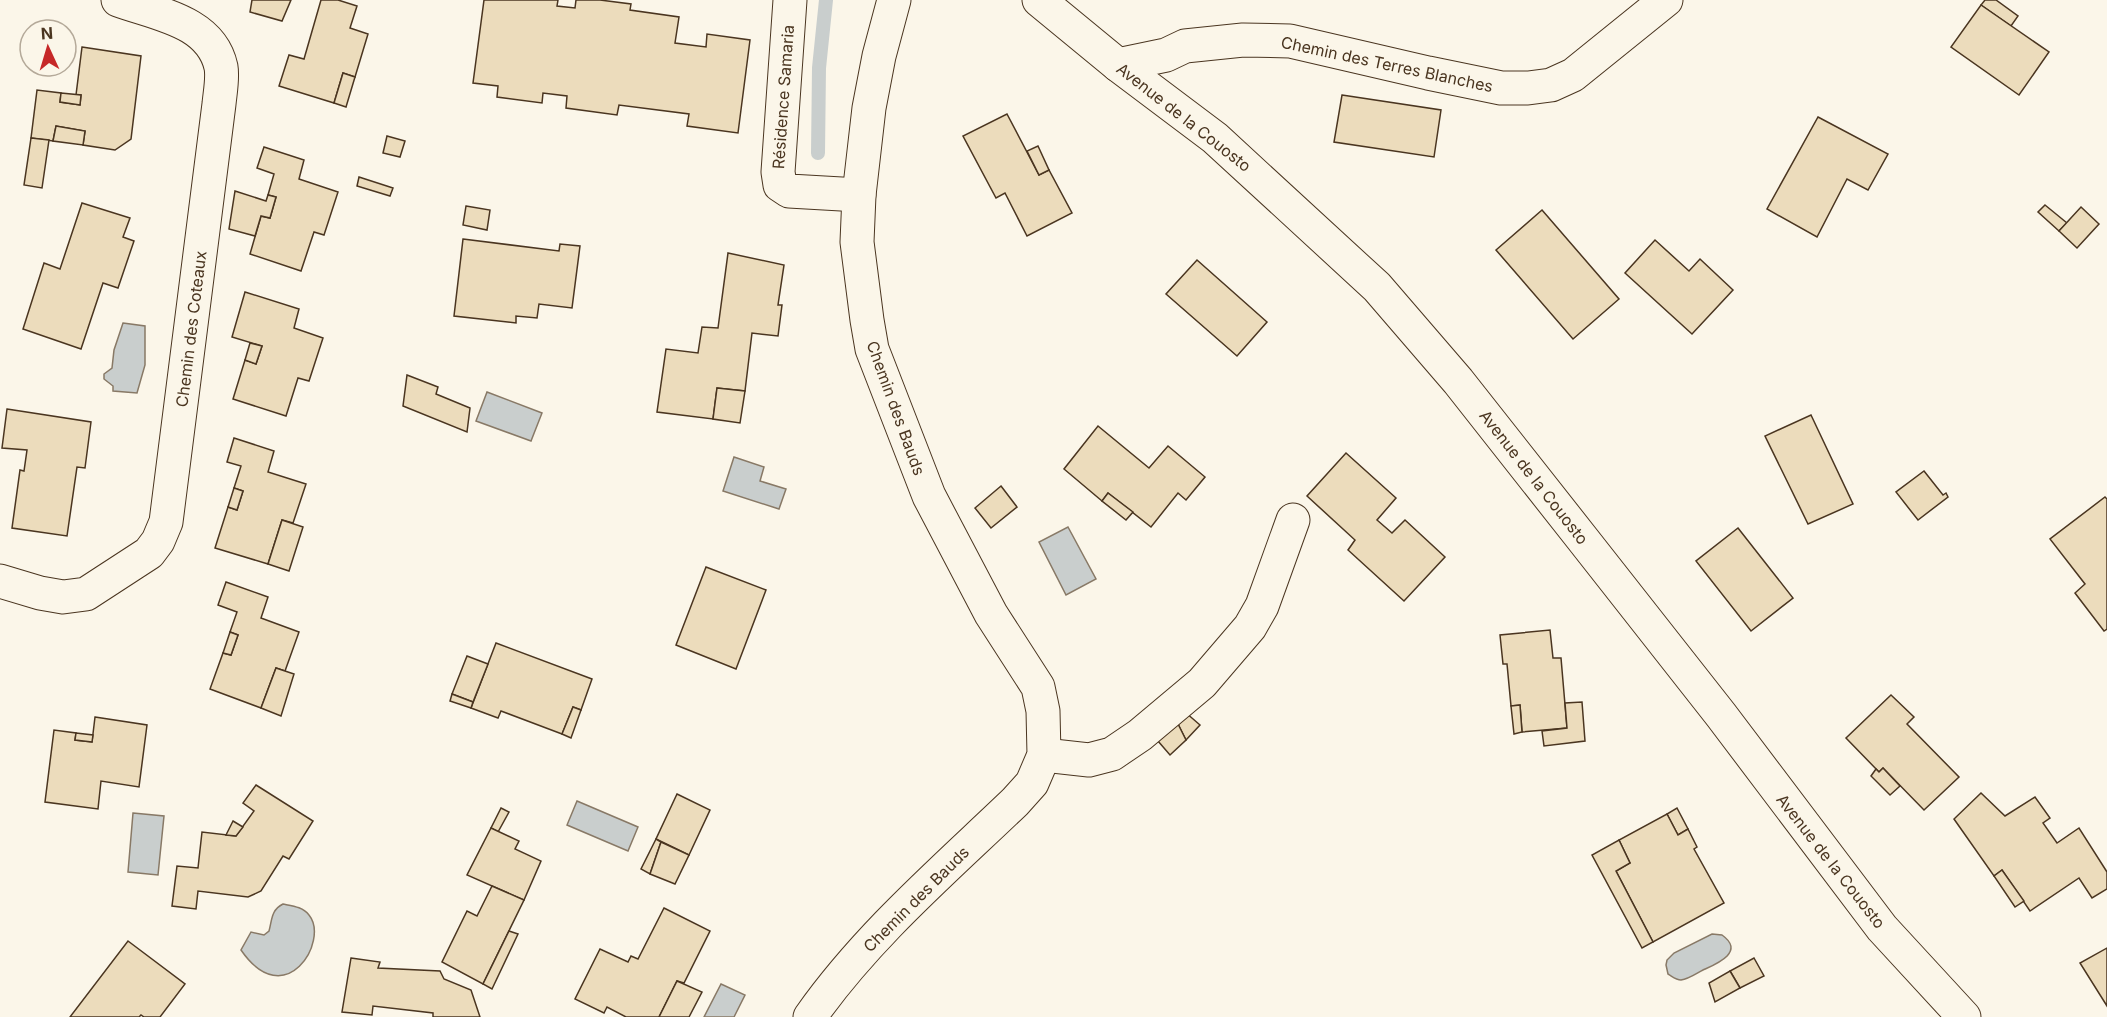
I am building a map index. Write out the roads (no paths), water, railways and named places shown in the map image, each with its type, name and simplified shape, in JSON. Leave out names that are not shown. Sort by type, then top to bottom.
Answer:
[{"type":"street","name":"Chemin des Coteaux","points":[[0,581],[63,597],[87,594],[149,553],[158,541],[166,522],[219,105],[221,69],[213,44],[198,30],[118,0]]},
{"type":"street","name":"Résidence Samaria","points":[[790,0],[778,172],[780,185],[789,191],[859,195]]},
{"type":"street","name":"Chemin des Bauds","points":[[810,1017],[873,939],[1032,783],[1044,755],[1044,711],[1038,687],[991,614],[929,496],[872,349],[857,242],[859,195],[869,108],[879,56],[894,0]]},
{"type":"street","name":"Avenue de la Couosto","points":[[1039,0],[1118,65],[1215,138],[1377,287],[1458,381],[1581,537],[1721,715],[1882,928],[1964,1017]]},
{"type":"street","name":"Chemin des Terres Blanches","points":[[1118,65],[1166,55],[1185,46],[1243,40],[1290,41],[1501,88],[1528,88],[1551,85],[1573,75],[1666,0]]},
{"type":"street","points":[[1044,755],[1089,760],[1112,754],[1140,735],[1202,683],[1250,627],[1262,606],[1293,520]]},
{"type":"waterway","points":[[818,153],[819,68],[826,0]]}]
